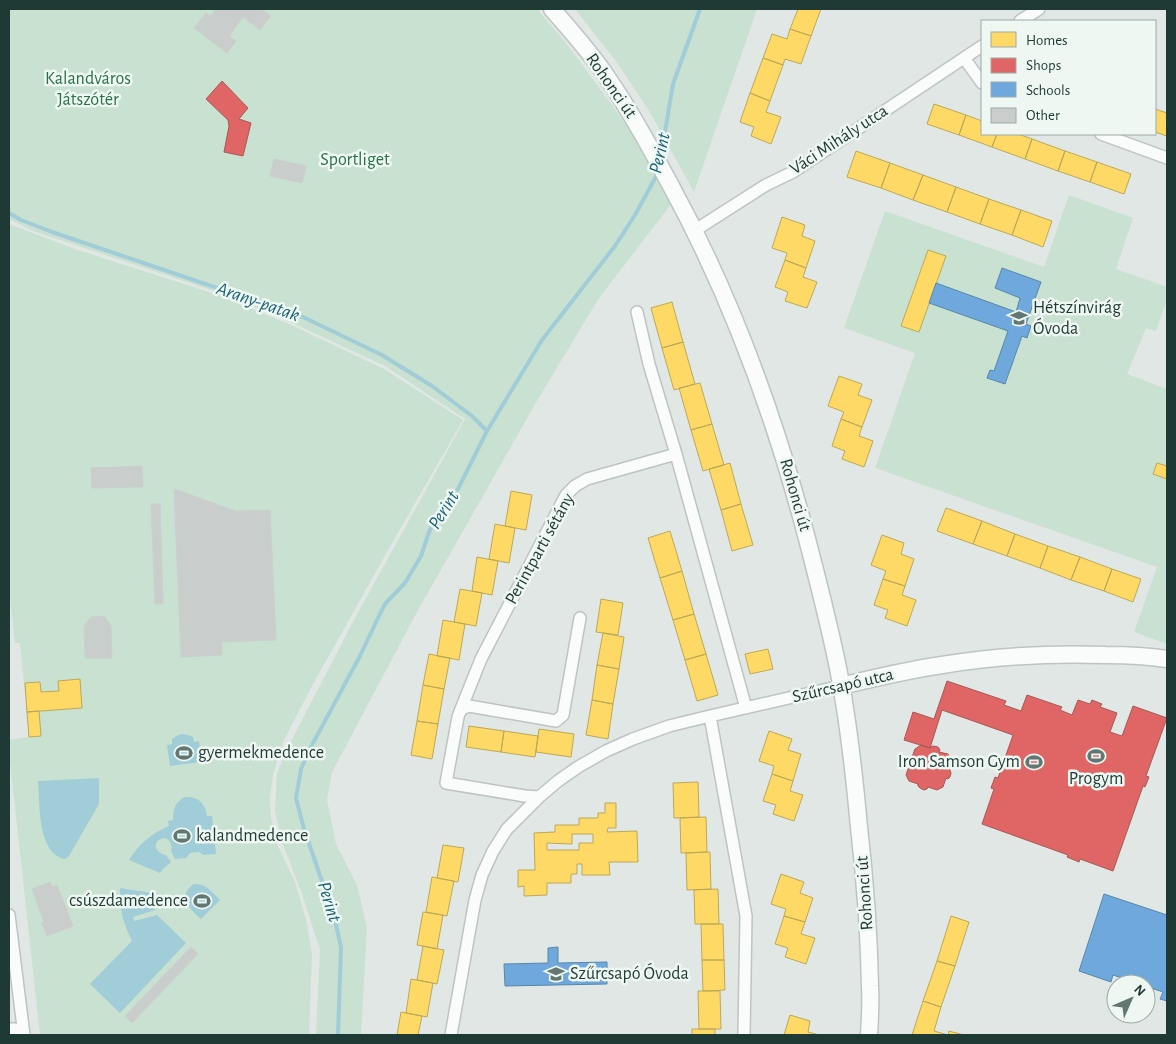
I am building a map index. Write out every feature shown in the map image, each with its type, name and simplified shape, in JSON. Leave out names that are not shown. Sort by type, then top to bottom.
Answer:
[{"type":"main road","name":"Rohonci út","points":[[552,9],[606,75],[637,124],[682,206],[709,261],[751,358],[777,432],[817,576],[841,686],[852,759],[865,880],[870,978],[869,1035]]},
{"type":"main road","name":"Szűrcsapó utca","points":[[841,686],[933,666],[987,659],[1077,654],[1124,655],[1167,659]]},
{"type":"street","points":[[1022,20],[1039,9]]},
{"type":"street","name":"Váci Mihály utca","points":[[694,231],[766,185],[792,172],[981,47]]},
{"type":"street","points":[[964,58],[981,82]]},
{"type":"street","points":[[1104,135],[1167,158]]},
{"type":"street","points":[[637,312],[649,364],[676,454],[746,708]]},
{"type":"street","name":"Perintparti sétány","points":[[461,709],[481,659],[566,496],[575,486],[587,480],[676,454]]},
{"type":"street","points":[[539,797],[446,783],[458,717],[461,709],[469,706],[556,721],[564,715],[580,618]]},
{"type":"street","name":"Szűrcsapó utca","points":[[451,1035],[475,900],[482,875],[501,836],[539,797],[578,767],[606,751],[633,739],[669,726],[841,686]]},
{"type":"street","points":[[710,716],[746,916],[744,1035]]},
{"type":"street","points":[[9,914],[24,1035]]},
{"type":"street","points":[[9,1029],[15,1029],[15,1035]]},
{"type":"green space","name":"Sportliget","points":[[9,9],[537,9],[566,43],[626,124],[672,203],[599,298],[538,399],[417,612],[332,772],[327,800],[336,844],[357,885],[367,928],[361,1035],[316,1035],[320,950],[302,894],[282,842],[275,811],[277,773],[288,747],[355,618],[465,419],[385,366],[273,314],[223,294],[33,231],[9,219]]},
{"type":"green space","points":[[575,9],[757,9],[694,192],[650,112],[618,64]]},
{"type":"green space","points":[[1069,195],[1133,218],[1116,269],[1167,287],[1167,299],[1156,331],[1146,328],[1127,374],[1167,389],[1167,644],[1134,632],[1157,567],[875,468],[915,353],[844,328],[885,211],[1044,267]]},
{"type":"green space","points":[[9,224],[75,249],[218,295],[289,324],[384,369],[463,420],[312,686],[283,742],[273,775],[270,797],[271,818],[277,844],[295,882],[306,919],[312,954],[309,1035],[40,1035],[9,753],[9,740],[29,737],[20,643],[15,643],[9,587]]},
{"type":"water","name":"gyermekmedence","points":[[182,734],[193,737],[194,742],[199,741],[202,762],[170,766],[167,745],[172,744],[172,739]]},
{"type":"water","points":[[99,778],[99,804],[69,856],[65,859],[56,855],[49,848],[42,826],[38,781]]},
{"type":"water","name":"kalandmedence","points":[[185,797],[198,799],[203,804],[207,816],[212,816],[216,854],[190,853],[186,858],[175,859],[169,841],[162,838],[157,842],[156,847],[171,862],[160,873],[129,860],[146,840],[169,826],[168,821],[173,820],[175,806]]},
{"type":"water","name":"csúszdamedence","points":[[194,884],[202,885],[220,900],[201,919],[189,907],[185,898],[188,889]]},
{"type":"water","points":[[120,888],[152,893],[155,910],[133,917],[134,921],[157,915],[186,943],[120,1013],[90,984],[132,941],[122,915]]},
{"type":"building: Homes","points":[[798,9],[821,9],[811,36],[790,29]]},
{"type":"building: Homes","points":[[790,29],[811,36],[801,64],[785,59],[783,65],[763,58],[772,34],[787,39]]},
{"type":"building: Homes","points":[[763,58],[783,65],[770,101],[750,93]]},
{"type":"building: Homes","points":[[750,93],[770,101],[766,112],[781,117],[771,144],[751,136],[754,127],[740,122]]},
{"type":"building: Homes","points":[[934,104],[966,115],[959,135],[927,124]]},
{"type":"building: Homes","points":[[1156,109],[1167,113],[1167,136],[1156,132]]},
{"type":"building: Homes","points":[[966,115],[981,121],[981,135],[997,135],[992,147],[959,135]]},
{"type":"building: Homes","points":[[997,135],[1021,135],[1032,139],[1025,159],[992,147]]},
{"type":"building: Homes","points":[[1032,139],[1065,151],[1058,171],[1025,159]]},
{"type":"building: Homes","points":[[856,151],[890,163],[881,188],[847,177]]},
{"type":"building: Homes","points":[[1065,151],[1097,162],[1090,182],[1058,171]]},
{"type":"building: Homes","points":[[1097,162],[1131,174],[1124,194],[1090,182]]},
{"type":"building: Homes","points":[[890,163],[923,175],[913,200],[881,188]]},
{"type":"building: Homes","points":[[923,175],[956,187],[947,212],[913,200]]},
{"type":"building: Homes","points":[[956,187],[989,199],[980,224],[947,212]]},
{"type":"building: Homes","points":[[989,199],[1021,210],[1012,235],[980,224]]},
{"type":"building: Homes","points":[[1021,210],[1052,221],[1043,247],[1012,235]]},
{"type":"building: Homes","points":[[782,217],[805,225],[802,236],[815,241],[806,268],[785,260],[787,253],[772,248]]},
{"type":"building: Homes","points":[[928,250],[946,256],[919,332],[901,326]]},
{"type":"building: Homes","points":[[785,260],[806,268],[803,277],[817,282],[807,308],[785,301],[788,292],[775,287]]},
{"type":"building: Homes","points":[[672,302],[683,342],[662,348],[651,308]]},
{"type":"building: Homes","points":[[683,342],[695,384],[674,390],[662,348]]},
{"type":"building: Homes","points":[[839,376],[862,384],[858,395],[872,400],[862,427],[841,419],[844,412],[828,406]]},
{"type":"building: Homes","points":[[700,383],[712,424],[691,430],[679,388]]},
{"type":"building: Homes","points":[[841,419],[862,427],[859,436],[873,441],[864,467],[842,459],[845,451],[832,446]]},
{"type":"building: Homes","points":[[712,424],[724,465],[703,471],[691,430]]},
{"type":"building: Homes","points":[[730,463],[741,504],[721,510],[709,469]]},
{"type":"building: Homes","points":[[1157,463],[1167,466],[1167,479],[1153,474]]},
{"type":"building: Homes","points":[[511,491],[532,495],[526,530],[505,526]]},
{"type":"building: Homes","points":[[741,504],[753,545],[732,551],[721,510]]},
{"type":"building: Homes","points":[[946,508],[982,521],[973,544],[937,531]]},
{"type":"building: Homes","points":[[982,521],[1015,534],[1007,556],[973,544]]},
{"type":"building: Homes","points":[[495,524],[515,528],[509,563],[489,559]]},
{"type":"building: Homes","points":[[670,531],[682,571],[660,578],[648,538]]},
{"type":"building: Homes","points":[[1015,534],[1048,546],[1040,568],[1007,556]]},
{"type":"building: Homes","points":[[882,535],[904,543],[901,554],[914,559],[905,586],[883,579],[886,571],[871,565]]},
{"type":"building: Homes","points":[[1048,546],[1080,557],[1071,580],[1040,568]]},
{"type":"building: Homes","points":[[477,557],[498,561],[492,595],[472,591]]},
{"type":"building: Homes","points":[[1080,557],[1112,569],[1104,591],[1071,580]]},
{"type":"building: Homes","points":[[1112,569],[1141,579],[1133,602],[1104,591]]},
{"type":"building: Homes","points":[[682,571],[694,614],[673,620],[660,578]]},
{"type":"building: Homes","points":[[883,579],[905,586],[902,595],[916,600],[907,626],[885,618],[888,610],[874,605]]},
{"type":"building: Homes","points":[[460,589],[482,593],[476,626],[454,622]]},
{"type":"building: Homes","points":[[601,599],[623,603],[618,635],[596,632]]},
{"type":"building: Homes","points":[[694,614],[706,654],[685,660],[673,620]]},
{"type":"building: Homes","points":[[443,620],[465,624],[459,660],[437,656]]},
{"type":"building: Homes","points":[[603,633],[624,637],[619,669],[597,665]]},
{"type":"building: Homes","points":[[768,649],[773,669],[750,674],[745,654]]},
{"type":"building: Homes","points":[[429,654],[450,658],[444,689],[423,685]]},
{"type":"building: Homes","points":[[706,654],[718,695],[697,701],[685,660]]},
{"type":"building: Homes","points":[[597,665],[619,669],[613,704],[592,700]]},
{"type":"building: Homes","points":[[80,679],[82,708],[27,712],[25,683],[40,682],[41,692],[59,691],[58,681]]},
{"type":"building: Homes","points":[[423,685],[444,689],[438,724],[417,721]]},
{"type":"building: Homes","points":[[592,700],[613,704],[608,739],[586,735]]},
{"type":"building: Homes","points":[[39,711],[41,736],[29,737],[27,712]]},
{"type":"building: Homes","points":[[417,721],[438,724],[432,759],[411,755]]},
{"type":"building: Homes","points":[[469,726],[504,731],[501,752],[466,747]]},
{"type":"building: Homes","points":[[539,729],[574,734],[571,757],[536,752]]},
{"type":"building: Homes","points":[[504,731],[538,736],[535,757],[501,752]]},
{"type":"building: Homes","points":[[769,731],[792,739],[788,750],[801,754],[793,781],[772,774],[774,766],[759,761]]},
{"type":"building: Homes","points":[[772,774],[793,781],[790,791],[803,795],[794,821],[773,814],[776,805],[763,801]]},
{"type":"building: Homes","points":[[698,782],[699,817],[674,818],[673,783]]},
{"type":"building: Homes","points":[[605,803],[616,803],[616,828],[608,828],[607,832],[637,831],[638,862],[609,862],[610,875],[582,875],[582,864],[577,864],[577,874],[571,874],[571,883],[547,883],[547,895],[524,896],[524,886],[518,887],[518,870],[535,870],[534,833],[555,832],[555,825],[579,825],[579,818],[598,818],[598,813],[605,813]],"holes":[[[572,834],[593,834],[593,843],[579,843],[579,850],[547,850],[547,843],[572,844]]]},
{"type":"building: Homes","points":[[706,817],[707,852],[681,853],[680,818]]},
{"type":"building: Homes","points":[[443,845],[464,848],[458,882],[437,878]]},
{"type":"building: Homes","points":[[710,852],[711,889],[687,890],[686,853]]},
{"type":"building: Homes","points":[[781,874],[804,882],[800,893],[813,898],[805,922],[784,916],[786,909],[771,904]]},
{"type":"building: Homes","points":[[432,877],[454,881],[447,916],[426,912]]},
{"type":"building: Homes","points":[[718,889],[719,924],[695,924],[694,890]]},
{"type":"building: Homes","points":[[423,912],[443,915],[437,949],[417,945]]},
{"type":"building: Homes","points":[[784,916],[805,922],[801,934],[815,938],[806,964],[785,957],[788,948],[775,944]]},
{"type":"building: Homes","points":[[951,916],[969,922],[955,966],[937,961]]},
{"type":"building: Homes","points":[[701,924],[723,924],[724,960],[702,960]]},
{"type":"building: Homes","points":[[423,946],[444,950],[437,984],[417,980]]},
{"type":"building: Homes","points":[[702,960],[724,960],[725,990],[703,991]]},
{"type":"building: Homes","points":[[937,961],[955,966],[941,1007],[923,1001]]},
{"type":"building: Homes","points":[[411,979],[433,983],[427,1017],[406,1013]]},
{"type":"building: Homes","points":[[698,991],[720,991],[721,1029],[699,1029]]},
{"type":"building: Homes","points":[[923,1001],[941,1007],[934,1031],[948,1035],[912,1035]]},
{"type":"building: Homes","points":[[401,1012],[422,1016],[418,1035],[397,1035]]},
{"type":"building: Homes","points":[[790,1015],[810,1021],[808,1032],[819,1035],[784,1035]]},
{"type":"building: Homes","points":[[692,1029],[715,1029],[715,1035],[692,1035]]},
{"type":"building: Homes","points":[[949,1031],[964,1035],[948,1035]]},
{"type":"building: Shops","points":[[222,81],[248,108],[239,119],[251,123],[243,156],[224,152],[229,126],[228,120],[206,99]]},
{"type":"building: Shops","points":[[947,681],[1006,701],[1004,705],[1021,711],[1027,695],[1062,707],[1060,710],[1072,715],[1078,700],[1090,704],[1092,700],[1102,704],[1100,707],[1117,713],[1110,732],[1122,736],[1133,706],[1167,718],[1146,776],[1149,777],[1145,787],[1143,786],[1113,871],[1080,859],[1079,862],[1067,857],[1068,855],[982,824],[994,789],[991,788],[995,777],[998,778],[1013,735],[942,710],[930,748],[904,740],[913,712],[934,719]]},
{"type":"building: Shops","points":[[921,745],[930,748],[933,746],[938,747],[939,752],[948,754],[951,760],[950,777],[946,778],[943,787],[937,790],[928,787],[924,790],[918,784],[909,781],[906,775],[909,766],[906,763],[907,758],[912,757],[915,749]]},
{"type":"building: Schools","points":[[1002,268],[1041,282],[1026,324],[1031,326],[1027,338],[1022,336],[1005,384],[987,378],[990,370],[994,371],[1008,331],[929,303],[936,283],[1016,312],[1020,298],[995,288]]},
{"type":"building: Schools","points":[[1104,894],[1167,915],[1167,1001],[1160,999],[1163,992],[1156,990],[1156,974],[1106,974],[1106,980],[1079,971]]},
{"type":"building: Schools","name":"Szűrcsapó Óvoda","points":[[558,947],[558,963],[607,962],[607,984],[505,986],[504,964],[548,963],[548,948]]},
{"type":"building: Other","points":[[216,9],[261,9],[271,16],[260,30],[243,17],[229,36],[236,41],[227,53],[194,28],[206,13],[210,16]]},
{"type":"building: Other","points":[[274,159],[306,166],[302,183],[270,176]]},
{"type":"building: Other","points":[[142,466],[143,487],[92,488],[91,468]]},
{"type":"building: Other","points":[[174,489],[236,511],[270,510],[276,640],[222,642],[222,655],[181,657]]},
{"type":"building: Other","points":[[151,504],[160,504],[163,604],[155,604]]},
{"type":"building: Other","points":[[104,616],[111,626],[112,658],[85,658],[84,626],[91,617]]},
{"type":"building: Other","points":[[50,882],[52,887],[57,885],[73,926],[47,936],[32,889]]},
{"type":"building: Other","points":[[191,947],[198,954],[132,1023],[125,1016]]},
{"type":"waterway","name":"Perint","points":[[661,156],[673,84],[700,9]]},
{"type":"waterway","name":"Perint","points":[[338,1035],[341,947],[334,916],[304,829],[296,798],[301,769],[385,604],[405,583],[421,556],[429,532],[442,508],[458,489],[487,431],[542,340],[615,246],[658,173]]},
{"type":"waterway","name":"Arany-patak","points":[[9,213],[21,220],[52,232],[303,317],[382,355],[432,386],[472,416],[487,431]]},
{"type":"place","name":"Hétszínvirág Óvoda","points":[[1019,318]]},
{"type":"place","name":"gyermekmedence","points":[[184,753]]},
{"type":"place","name":"Progym","points":[[1096,756]]},
{"type":"place","name":"Iron Samson Gym","points":[[1034,762]]},
{"type":"place","name":"kalandmedence","points":[[182,836]]},
{"type":"place","name":"csúszdamedence","points":[[202,901]]},
{"type":"place","name":"Szűrcsapó Óvoda","points":[[556,974]]},
{"type":"park label","name":"Kalandváros Játszótér","points":[[88,89]]}]
